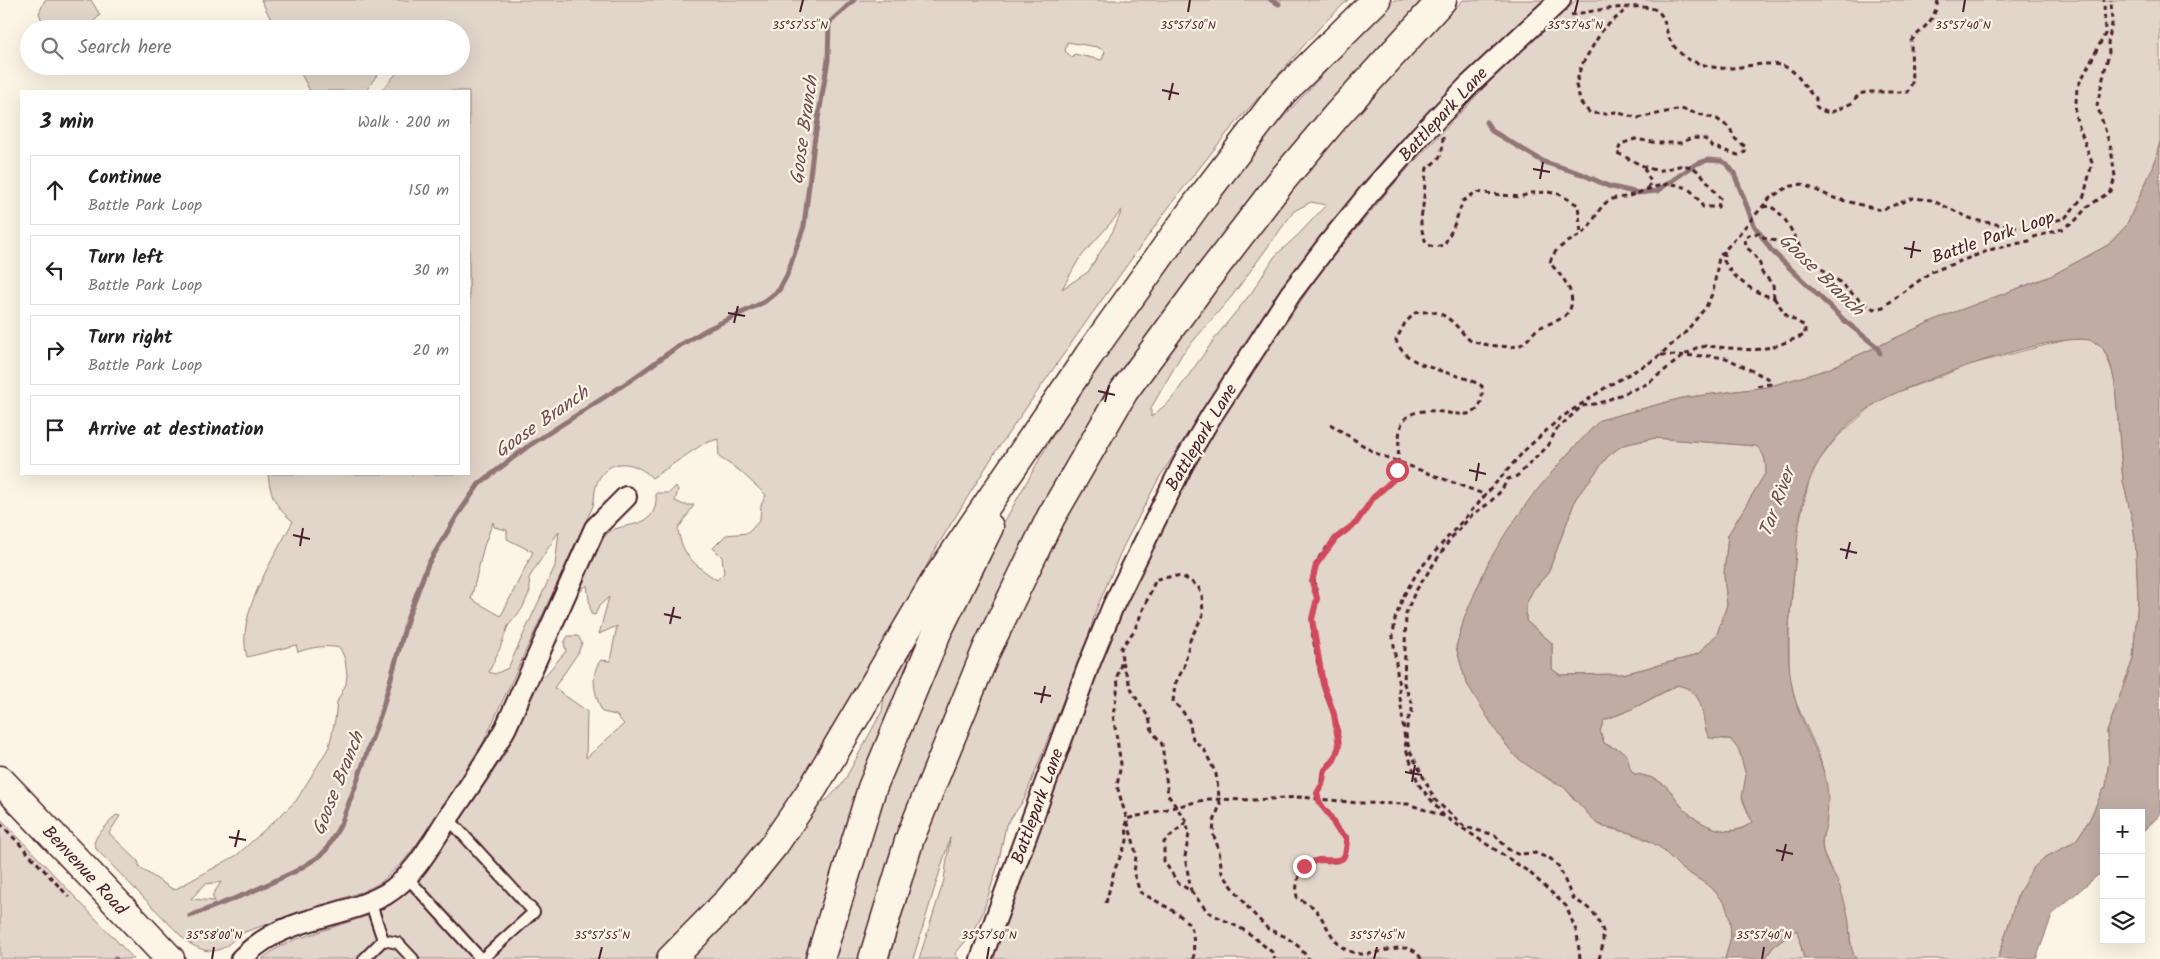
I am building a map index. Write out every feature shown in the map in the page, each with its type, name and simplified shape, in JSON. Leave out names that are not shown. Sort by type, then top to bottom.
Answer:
[{"type":"main road","points":[[671,959],[730,899],[774,845],[813,788],[936,580],[1197,204],[1245,139],[1282,94],[1376,0]]},
{"type":"main road","points":[[873,959],[913,830],[987,649],[1052,517],[1124,391],[1283,179],[1337,115],[1442,0]]},
{"type":"main road","points":[[820,959],[872,788],[937,632],[999,507],[1090,356]]},
{"type":"main road","name":"Benvenue Road","points":[[0,780],[170,959]]},
{"type":"street","name":"Battlepark Lane","points":[[981,959],[1088,667],[1113,606],[1183,464],[1210,418],[1291,293],[1368,195],[1420,136],[1468,86],[1564,8]]},
{"type":"street","points":[[241,959],[254,947],[272,935],[370,901],[387,893],[419,862],[492,754],[506,728],[595,528],[626,497]]},
{"type":"lane","points":[[406,876],[482,959],[534,912],[448,818]]},
{"type":"lane","points":[[370,901],[383,940]]},
{"type":"lane","points":[[364,959],[383,940]]},
{"type":"lane","points":[[383,940],[398,943],[413,959]]},
{"type":"path","points":[[1564,8],[1648,8],[1656,10],[1666,20],[1668,36],[1688,59],[1720,68],[1773,64],[1786,68],[1795,73],[1809,92],[1816,98],[1816,106],[1830,114],[1852,103],[1859,94],[1868,92],[1908,92],[1912,83],[1911,41],[1930,24],[1938,0]]},
{"type":"path","points":[[1444,816],[1419,786],[1406,749],[1393,637],[1395,619],[1403,597],[1418,571],[1525,450],[1559,419],[1608,386],[1660,355],[1684,334],[1706,307],[1713,292],[1719,257],[1770,198],[1788,187],[1802,184],[1851,203],[1881,210],[1913,198],[1931,200],[1974,220],[2012,227],[2040,226],[2065,218],[2084,196],[2092,163],[2075,115],[2077,88],[2105,34],[2104,0]]},
{"type":"path","name":"Battle Park Loop","points":[[1762,207],[1769,206],[1781,214],[1812,263],[1836,278],[1856,297],[1874,309],[1884,307],[1891,300],[1908,291],[1931,272],[1993,249],[2062,229],[2076,220],[2087,207],[2111,191],[2115,177],[2111,148],[2097,105],[2109,52],[2108,43],[2112,24],[2111,0]]},
{"type":"path","points":[[1628,8],[1603,29],[1581,66],[1576,85],[1581,103],[1590,113],[1606,114],[1615,112],[1638,118],[1681,109],[1717,118],[1730,128],[1734,138],[1746,147],[1744,152],[1738,154],[1712,146],[1705,139],[1692,138],[1680,143],[1658,144],[1635,139],[1621,144],[1617,153],[1634,160],[1643,168],[1651,182],[1647,188]]},
{"type":"path","points":[[1444,133],[1441,158],[1428,168],[1424,184],[1424,197],[1420,217],[1421,230],[1427,245],[1434,247],[1444,245],[1454,228],[1463,201],[1476,192],[1520,197],[1531,192],[1559,194],[1578,205],[1581,234]]},
{"type":"path","points":[[1421,959],[1417,953],[1408,949],[1394,948],[1366,954],[1349,952],[1338,943],[1314,907],[1297,898],[1296,888],[1304,866],[1318,860],[1332,862],[1340,860],[1344,856],[1347,838],[1334,827],[1331,817],[1322,808],[1317,793],[1322,785],[1325,770],[1334,760],[1339,746],[1334,714],[1323,684],[1312,619],[1317,598],[1312,582],[1316,565],[1336,538],[1356,523],[1373,498],[1394,479],[1398,462],[1401,426],[1406,417],[1422,411],[1440,410],[1463,415],[1474,413],[1479,408],[1483,398],[1482,386],[1470,379],[1423,366],[1404,354],[1396,340],[1405,323],[1414,313],[1430,311],[1450,319],[1471,341],[1496,346],[1518,346],[1529,339],[1537,329],[1564,317],[1570,310],[1572,300],[1568,286],[1550,263],[1554,253],[1566,242],[1587,230],[1598,210],[1610,199],[1628,197],[1647,188],[1665,185],[1688,189],[1703,206],[1718,207],[1720,198],[1692,166],[1659,170],[1643,168]]},
{"type":"path","points":[[1599,959],[1603,944],[1603,931],[1596,916],[1572,897],[1559,867],[1551,859],[1535,853],[1517,854],[1508,849],[1495,835],[1465,827],[1435,800],[1417,767],[1414,757],[1408,749],[1406,736],[1408,718],[1412,712],[1412,703],[1404,684],[1406,613],[1415,592],[1451,538],[1472,515],[1501,492],[1508,479],[1518,476],[1548,446],[1556,430],[1582,406],[1600,403],[1647,384],[1696,348],[1706,346],[1753,350],[1773,347],[1805,335],[1804,326],[1787,316],[1774,298],[1773,284],[1762,273],[1760,264],[1753,253],[1746,247],[1745,238],[1749,234],[1759,233],[1790,248],[1801,248]]},
{"type":"path","points":[[1724,250],[1724,261],[1736,278],[1761,294],[1774,298]]},
{"type":"path","points":[[1660,355],[1726,358],[1769,379],[1770,384],[1755,386]]},
{"type":"path","points":[[1330,424],[1375,453],[1486,495]]},
{"type":"path","points":[[1191,891],[1185,857],[1189,834],[1186,821],[1168,795],[1162,744],[1152,731],[1148,718],[1133,693],[1122,661],[1121,648],[1134,630],[1156,579],[1174,576],[1185,578],[1198,586],[1202,595],[1203,615],[1190,640],[1184,667],[1175,684],[1173,702],[1189,721],[1193,740],[1205,751],[1216,774],[1220,799],[1213,834],[1219,850],[1222,873],[1250,910],[1268,928],[1286,937],[1298,946],[1309,959]]},
{"type":"path","points":[[1122,661],[1117,676],[1117,697],[1113,715],[1121,764],[1117,786],[1134,844],[1136,855],[1134,874],[1140,892],[1176,913],[1190,926],[1193,934],[1194,959]]},
{"type":"path","points":[[1126,819],[1208,799],[1254,800],[1300,797],[1359,803],[1408,804],[1444,816],[1529,872],[1566,906],[1576,933],[1580,959]]},
{"type":"path","points":[[1106,903],[1114,871],[1127,841],[1126,819]]},
{"type":"path","points":[[1186,821],[1168,837],[1164,842],[1162,851],[1164,861],[1178,883],[1191,891],[1208,912],[1246,931],[1272,952],[1275,959]]},
{"type":"path","points":[[0,823],[69,898]]},
{"type":"shaded area","points":[[45,0],[91,0],[100,15],[95,20],[42,20],[39,13]]},
{"type":"shaded area","points":[[261,0],[1348,0],[1322,25],[1228,132],[1174,200],[996,451],[938,545],[865,677],[782,820],[709,912],[655,959],[262,959],[274,950],[294,940],[367,916],[388,906],[409,891],[426,872],[505,754],[537,685],[566,651],[564,643],[568,636],[578,636],[582,643],[578,653],[554,688],[587,711],[586,758],[624,724],[616,715],[602,712],[594,685],[595,672],[601,660],[610,661],[617,626],[599,634],[609,597],[599,606],[595,615],[591,614],[587,585],[579,593],[594,555],[605,536],[611,531],[645,520],[651,515],[655,506],[656,493],[669,493],[676,486],[678,490],[675,501],[684,505],[694,505],[678,529],[686,553],[702,570],[717,580],[724,573],[722,557],[713,548],[726,535],[748,533],[760,520],[761,505],[766,495],[740,471],[719,457],[718,439],[703,444],[652,478],[639,468],[624,464],[617,464],[604,472],[596,485],[593,506],[483,743],[428,829],[403,862],[380,883],[364,891],[239,934],[226,946],[214,951],[207,951],[185,940],[97,850],[94,843],[97,836],[116,815],[120,816],[109,833],[138,861],[140,868],[174,890],[237,855],[296,801],[329,747],[337,702],[346,684],[347,675],[345,659],[340,648],[319,647],[298,652],[296,645],[247,657],[245,641],[246,623],[251,605],[267,569],[293,521],[278,506],[270,488],[268,475],[470,475],[470,90],[382,90],[395,75],[470,75],[470,20],[271,20]],"holes":[[[1067,42],[1097,47],[1105,51],[1102,60],[1074,54],[1073,58],[1065,51]],[[1122,210],[1113,231],[1088,272],[1062,289],[1079,259]],[[493,522],[494,527],[507,530],[507,539],[533,552],[501,616],[471,599],[484,546]],[[559,531],[555,566],[508,668],[495,674],[489,672],[508,626],[522,609],[530,591],[529,578]],[[221,882],[212,896],[215,901],[191,899],[205,884]]]},
{"type":"shaded area","points":[[1394,0],[1430,0],[1310,127],[993,611],[943,718],[897,838],[861,959],[828,959],[841,913],[917,705],[1002,526],[1091,371],[1253,150]]},
{"type":"shaded area","points":[[1463,0],[1548,0],[1351,202],[1302,260],[1159,478],[1123,547],[1096,610],[1089,635],[1024,800],[1006,825],[998,865],[982,915],[969,937],[955,954],[959,959],[919,959],[944,880],[950,838],[913,959],[889,959],[929,824],[958,743],[1034,578],[1085,481],[1119,424],[1180,334],[1298,177],[1402,62]],"holes":[[[1311,202],[1326,205],[1275,256],[1252,292],[1218,334],[1171,400],[1151,417],[1151,408],[1182,354],[1232,296],[1294,211]]]},
{"type":"shaded area","points":[[1576,0],[2160,0],[2160,142],[2154,165],[2126,226],[2108,245],[2051,276],[1939,318],[1826,370],[1767,387],[1682,398],[1600,420],[1532,496],[1489,561],[1465,616],[1456,647],[1466,682],[1501,738],[1515,756],[1554,783],[1564,787],[1603,827],[1630,833],[1651,842],[1661,848],[1681,868],[1711,887],[1725,903],[1730,920],[1731,937],[1725,959],[989,959],[1096,672],[1149,548],[1207,439],[1323,268],[1400,177],[1512,58]]},
{"type":"shaded area","points":[[302,75],[377,75],[367,90],[309,90]]},
{"type":"shaded area","points":[[2070,339],[2088,339],[2103,348],[2112,370],[2115,384],[2123,481],[2133,523],[2136,551],[2138,599],[2133,659],[2107,732],[2109,760],[2106,787],[2090,819],[2077,839],[2044,858],[2022,887],[2017,897],[1998,959],[1856,959],[1852,952],[1843,898],[1823,851],[1822,841],[1826,822],[1826,781],[1819,755],[1794,698],[1789,671],[1789,628],[1798,527],[1810,477],[1818,462],[1837,437],[1877,402],[1964,366]]},
{"type":"shaded area","points":[[1655,438],[1756,446],[1764,458],[1766,472],[1728,535],[1724,574],[1727,605],[1717,634],[1699,653],[1690,657],[1623,674],[1560,675],[1552,669],[1552,643],[1526,621],[1526,604],[1533,590],[1548,573],[1576,498],[1608,456],[1622,445]]},
{"type":"shaded area","points":[[898,656],[910,661],[848,821],[805,959],[681,959],[807,811],[828,799],[843,783],[882,711],[885,691]]},
{"type":"shaded area","points":[[1678,685],[1692,691],[1700,702],[1706,731],[1722,739],[1730,739],[1739,750],[1746,775],[1743,801],[1752,822],[1744,827],[1735,830],[1716,829],[1698,821],[1683,808],[1666,786],[1653,778],[1634,774],[1629,767],[1627,755],[1604,743],[1600,731],[1604,720],[1628,711]]},
{"type":"shaded area","points":[[0,818],[134,959],[0,959]]},
{"type":"shaded area","points":[[1797,929],[1804,959],[1765,959],[1773,947]]},
{"type":"water","name":"Tar River","points":[[2160,142],[2160,815],[2145,829],[2145,809],[2100,809],[2100,873],[2053,913],[2036,959],[1998,959],[2017,897],[2032,869],[2044,858],[2077,839],[2090,819],[2106,787],[2109,760],[2107,732],[2133,659],[2138,599],[2136,551],[2133,523],[2123,481],[2115,384],[2109,360],[2104,350],[2095,342],[2079,339],[2054,342],[1987,359],[1920,383],[1878,402],[1848,425],[1830,445],[1816,466],[1801,508],[1788,646],[1791,679],[1797,706],[1826,781],[1828,808],[1822,848],[1840,887],[1849,921],[1851,945],[1856,959],[1804,959],[1797,930],[1773,947],[1765,959],[1725,959],[1731,937],[1730,920],[1725,903],[1711,887],[1681,868],[1661,848],[1641,836],[1597,824],[1564,787],[1535,771],[1515,756],[1496,731],[1466,682],[1456,647],[1465,616],[1489,561],[1507,531],[1532,496],[1600,420],[1682,398],[1767,387],[1826,370],[1939,318],[2051,276],[2108,245],[2126,226],[2154,165]],"holes":[[[1655,438],[1756,446],[1764,458],[1766,472],[1728,535],[1724,574],[1727,605],[1717,634],[1699,653],[1690,657],[1623,674],[1560,675],[1552,669],[1552,643],[1526,621],[1526,604],[1533,590],[1548,573],[1576,498],[1608,456],[1623,445]],[[1677,685],[1687,688],[1698,699],[1709,738],[1730,739],[1739,750],[1746,775],[1742,797],[1752,822],[1744,828],[1726,831],[1716,829],[1698,820],[1683,808],[1666,786],[1653,778],[1634,774],[1624,753],[1604,743],[1600,731],[1604,720],[1628,711]]]},
{"type":"waterway","name":"Goose Branch","points":[[190,916],[251,892],[296,871],[326,850],[341,824],[355,787],[382,710],[408,617],[428,564],[479,484],[527,447],[631,380],[677,347],[708,329],[764,302],[779,290],[787,275],[804,226],[814,143],[828,60],[829,23],[854,0]]},
{"type":"waterway","name":"Goose Branch","points":[[1271,0],[1279,4]]},
{"type":"waterway","name":"Goose Branch","points":[[1486,122],[1492,131],[1544,162],[1582,174],[1608,186],[1638,193],[1657,191],[1696,164],[1708,160],[1721,161],[1727,164],[1734,173],[1754,225],[1771,250],[1845,321],[1877,347],[1880,353]]},
{"type":"route","points":[[1304,866],[1318,860],[1332,862],[1340,860],[1344,856],[1347,838],[1334,827],[1331,817],[1319,802],[1317,793],[1322,785],[1325,770],[1334,760],[1339,746],[1334,714],[1323,684],[1316,646],[1312,619],[1317,598],[1312,582],[1316,565],[1322,554],[1336,538],[1356,523],[1373,498],[1394,479],[1397,470]]}]
